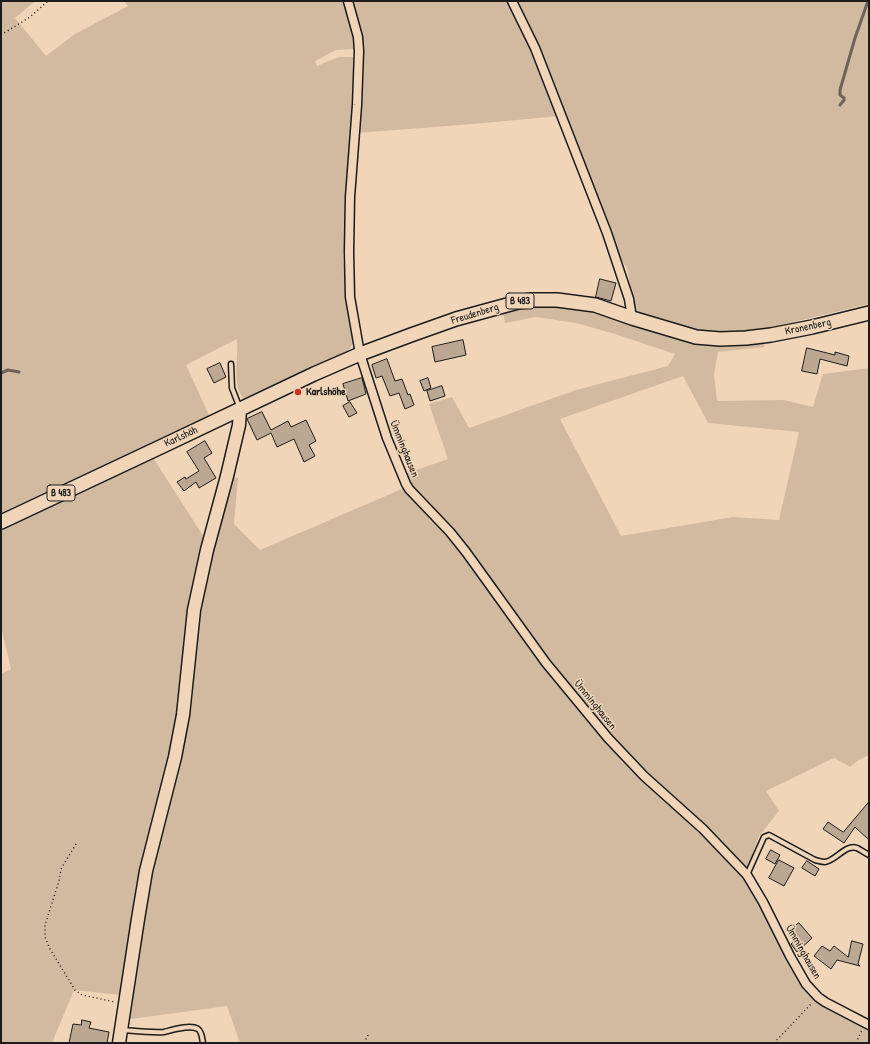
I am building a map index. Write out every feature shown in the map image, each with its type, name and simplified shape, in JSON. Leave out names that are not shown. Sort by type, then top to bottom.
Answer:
[{"type":"main road","name":"Freudenberg","points":[[240,409],[360,354],[456,320],[518,302],[546,300],[595,305],[632,318],[696,337],[720,339],[746,338]]},
{"type":"main road","name":"Kronenberg","points":[[746,338],[812,327],[869,313]]},
{"type":"main road","name":"Karlshöh","points":[[1,522],[240,409]]},
{"type":"main road","points":[[119,1043],[146,871],[175,757],[183,715],[194,610],[204,563],[239,425],[240,409]]},
{"type":"street","name":"Ümminghausen","points":[[348,1],[358,37],[359,51],[357,105],[350,197],[350,297],[360,354],[386,438],[409,489],[450,532],[466,552],[546,663],[608,738],[644,776],[703,829],[747,875],[763,902],[806,984],[825,1002],[867,1024]]},
{"type":"street","points":[[512,1],[535,48],[604,226],[629,299],[632,318]]},
{"type":"lane","points":[[231,364],[232,388],[240,409]]},
{"type":"lane","points":[[747,875],[764,837],[769,835],[815,860],[823,862],[830,860],[851,847],[857,848],[869,855]]},
{"type":"lane","points":[[121,1030],[162,1032],[181,1028],[196,1028],[201,1033],[203,1043]]},
{"type":"path","points":[[1,35],[30,17],[48,1]]},
{"type":"path","points":[[76,844],[61,869],[59,881],[45,925],[45,937],[50,949],[75,990],[82,995],[126,1000]]},
{"type":"path","points":[[774,1043],[818,997]]},
{"type":"path","points":[[856,1043],[867,1024]]},
{"type":"path","points":[[364,1043],[368,1035]]},
{"type":"shaded area","points":[[1,1],[35,1],[15,18],[46,56],[75,34],[128,6],[124,1],[506,1],[534,50],[560,116],[357,133],[356,49],[336,50],[315,61],[317,66],[339,57],[356,57],[343,260],[353,343],[348,352],[244,400],[238,386],[236,370],[237,339],[186,365],[210,417],[1,517]]},
{"type":"shaded area","points":[[514,1],[869,1],[869,304],[764,329],[728,334],[700,332],[639,314],[635,309],[627,268],[621,260],[609,232]]},
{"type":"shaded area","points":[[546,303],[586,309],[718,344],[765,342],[764,347],[718,352],[714,374],[717,401],[784,400],[813,407],[823,374],[869,368],[869,755],[850,767],[834,758],[766,791],[779,811],[759,836],[746,872],[818,997],[869,1025],[869,1043],[240,1043],[227,1006],[131,1019],[127,1017],[127,997],[187,668],[227,476],[238,478],[234,524],[260,550],[402,489],[405,474],[448,459],[429,404],[452,397],[469,428],[576,390],[668,366],[675,354],[576,323],[536,317],[505,323],[502,309]],"holes":[[[683,376],[708,423],[799,432],[779,520],[733,517],[621,536],[560,419]]]},
{"type":"shaded area","points":[[152,456],[207,542],[181,715],[121,995],[74,990],[52,1043],[1,1043],[1,674],[11,669],[1,627],[1,529]]},
{"type":"building","points":[[600,279],[616,283],[611,301],[596,297]]},
{"type":"building","points":[[463,340],[466,355],[435,362],[432,347]]},
{"type":"building","points":[[807,348],[835,355],[835,352],[849,356],[847,366],[820,359],[817,374],[802,371]]},
{"type":"building","points":[[387,359],[395,381],[402,379],[408,395],[410,394],[414,405],[405,409],[399,393],[390,396],[382,376],[376,378],[372,365]]},
{"type":"building","points":[[220,363],[226,377],[214,383],[207,369]]},
{"type":"building","points":[[362,378],[366,394],[348,401],[343,384]]},
{"type":"building","points":[[428,378],[431,388],[424,391],[420,381]]},
{"type":"building","points":[[442,386],[445,396],[430,401],[427,391]]},
{"type":"building","points":[[350,402],[357,413],[349,417],[343,406]]},
{"type":"building","points":[[262,412],[271,430],[288,421],[291,427],[306,420],[316,441],[309,445],[315,456],[304,462],[294,439],[277,447],[271,433],[257,440],[247,419]]},
{"type":"building","points":[[205,441],[212,453],[204,458],[216,478],[199,488],[196,482],[184,491],[177,482],[185,477],[186,479],[199,471],[187,452]]},
{"type":"building","points":[[869,802],[869,840],[855,827],[844,843],[823,829],[828,822],[843,832]]},
{"type":"building","points":[[771,850],[780,855],[775,864],[766,859]]},
{"type":"building","points":[[779,860],[794,868],[784,886],[769,878]]},
{"type":"building","points":[[807,861],[819,869],[815,876],[802,868]]},
{"type":"building","points":[[799,923],[812,938],[797,952],[791,944],[796,939],[789,931]]},
{"type":"building","points":[[852,941],[863,944],[858,964],[860,966],[837,960],[831,969],[814,956],[822,946],[830,951],[834,946],[848,957]]},
{"type":"building","points":[[82,1020],[91,1022],[89,1028],[109,1032],[107,1043],[69,1043],[73,1024],[81,1025]]},
{"type":"waterway","points":[[840,105],[844,100],[844,98],[840,95],[840,90],[855,38],[868,1]]},
{"type":"waterway","points":[[1,373],[8,370],[19,372]]},
{"type":"place","name":"Karlshöhe","points":[[298,392]]}]
